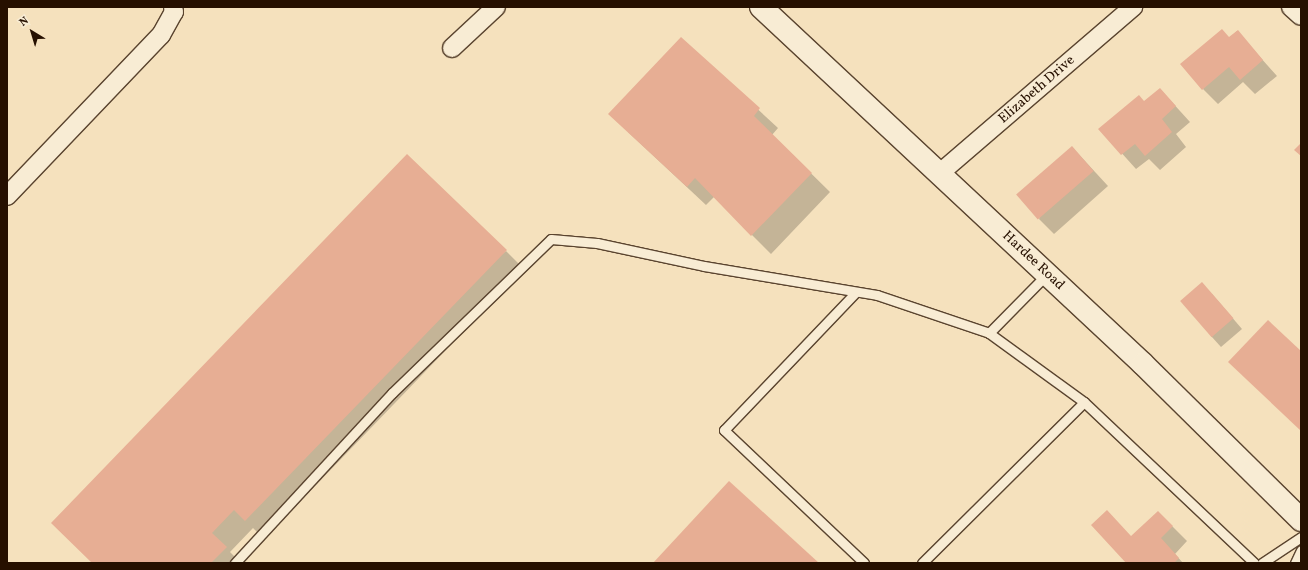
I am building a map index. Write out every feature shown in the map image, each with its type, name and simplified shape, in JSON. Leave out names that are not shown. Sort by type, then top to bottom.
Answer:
[{"type":"street","points":[[7,196],[161,35],[174,12],[173,7]]},
{"type":"street","points":[[452,48],[496,7]]},
{"type":"street","name":"Hardee Road","points":[[761,7],[1143,364],[1301,520]]},
{"type":"street","name":"Elizabeth Drive","points":[[940,173],[1133,7]]},
{"type":"street","points":[[1291,7],[1301,16]]},
{"type":"lane","points":[[235,563],[392,393],[551,239],[597,243],[704,266],[877,295],[989,333],[1084,402],[1254,563]]},
{"type":"lane","points":[[989,333],[1047,274]]},
{"type":"lane","points":[[856,292],[724,430],[864,563]]},
{"type":"lane","points":[[922,563],[1084,402]]},
{"type":"lane","points":[[1262,563],[1301,536]]},
{"type":"lane","points":[[1295,563],[1301,550]]},
{"type":"building","points":[[1222,29],[1229,37],[1238,30],[1263,60],[1240,80],[1229,67],[1202,90],[1180,64]]},
{"type":"building","points":[[681,37],[760,108],[754,116],[812,173],[751,236],[695,178],[687,187],[608,114]]},
{"type":"building","points":[[1160,88],[1176,106],[1162,119],[1172,132],[1145,156],[1135,144],[1121,155],[1098,129],[1139,95],[1144,101]]},
{"type":"building","points":[[1301,143],[1301,156],[1294,150]]},
{"type":"building","points":[[1072,146],[1094,171],[1038,219],[1016,195]]},
{"type":"building","points":[[407,154],[507,250],[245,521],[234,510],[212,533],[227,547],[211,563],[92,563],[51,523]]},
{"type":"building","points":[[1202,282],[1233,318],[1212,337],[1180,301]]},
{"type":"building","points":[[1268,320],[1301,351],[1301,431],[1228,362]]},
{"type":"building","points":[[729,481],[819,563],[653,563]]},
{"type":"building","points":[[1107,510],[1131,536],[1158,511],[1173,526],[1161,538],[1179,558],[1174,563],[1126,563],[1091,525]]}]
